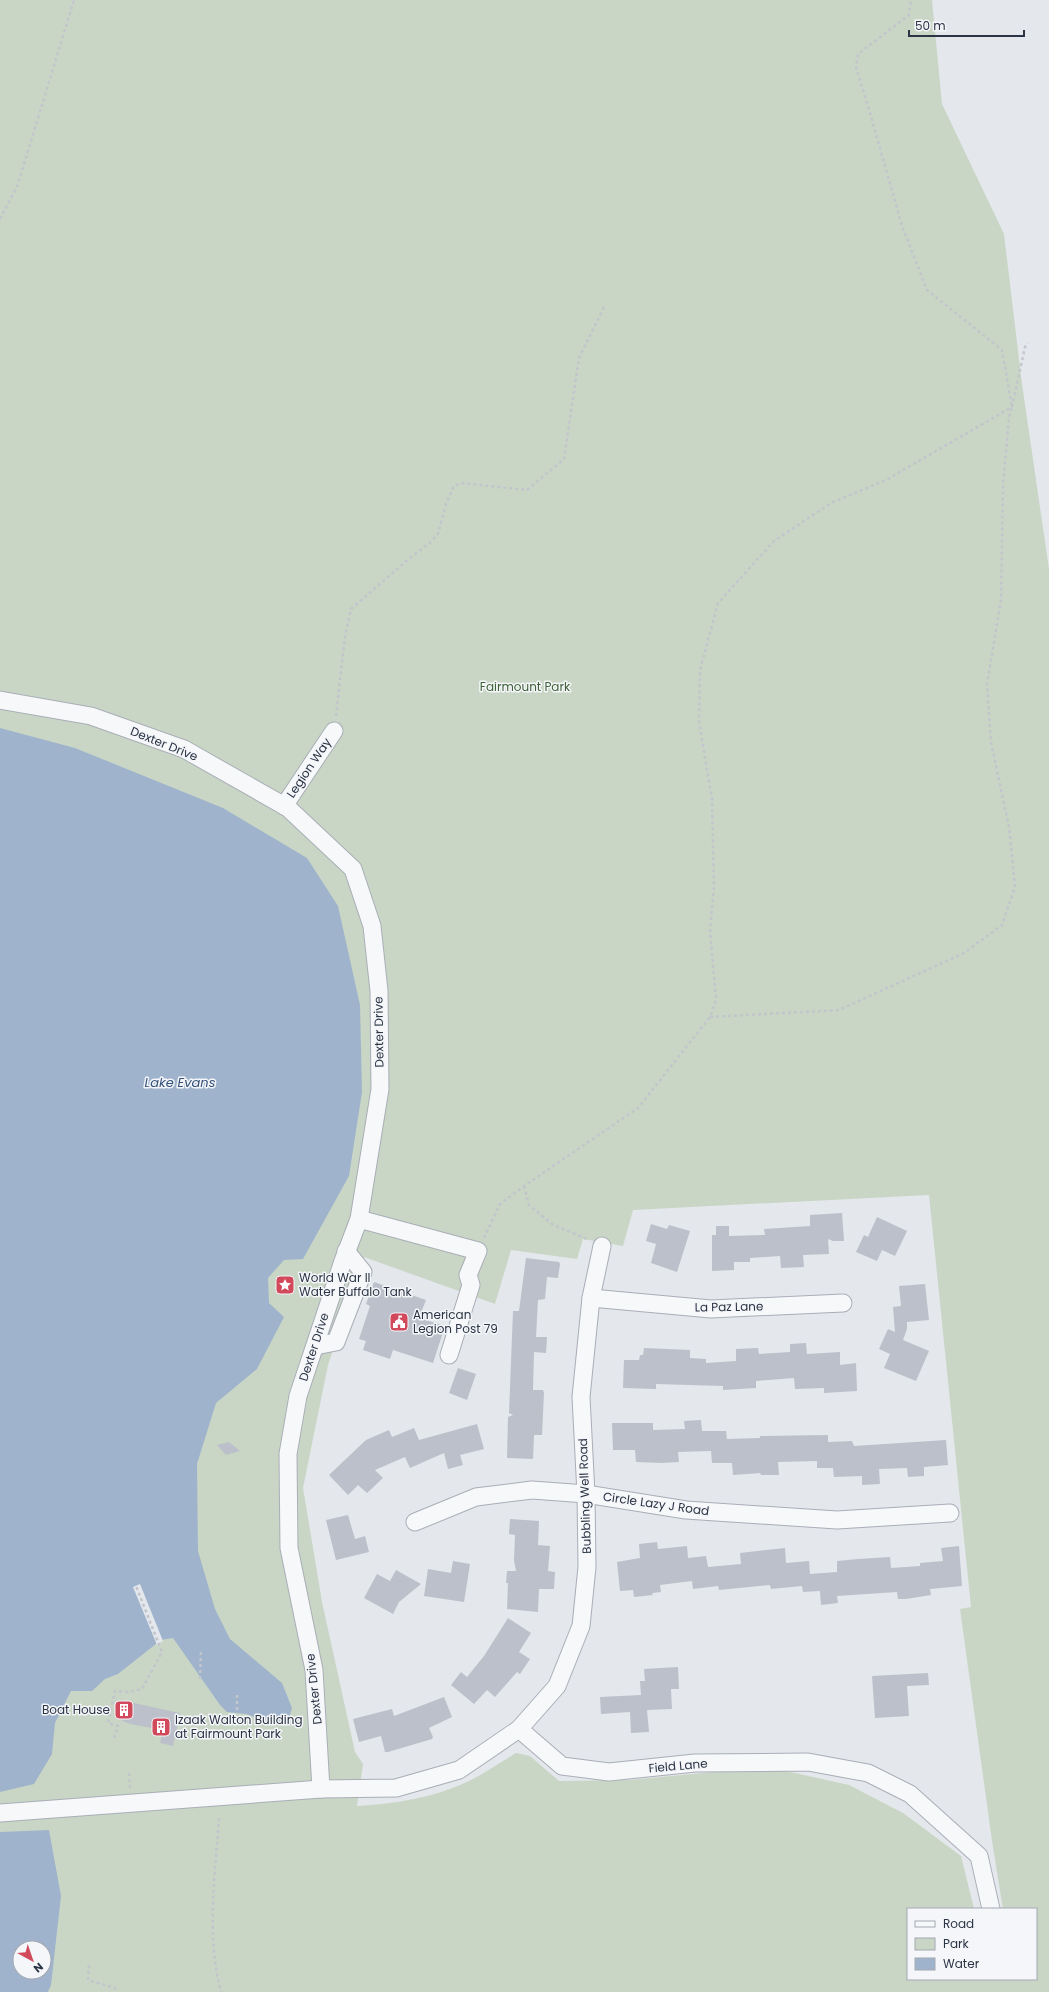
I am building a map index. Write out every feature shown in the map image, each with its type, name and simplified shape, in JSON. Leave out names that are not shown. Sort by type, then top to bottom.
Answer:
[{"type":"street","name":"Dexter Drive","points":[[0,700],[91,716],[184,750],[284,806],[353,870],[372,926],[379,991],[380,1089],[359,1219],[346,1251],[298,1396],[288,1462],[289,1548],[314,1670],[321,1789]]},
{"type":"street","name":"Legion Way","points":[[284,806],[334,731]]},
{"type":"street","points":[[359,1219],[478,1251],[468,1275],[471,1285],[449,1355]]},
{"type":"street","name":"Bubbling Well Road","points":[[519,1729],[557,1686],[581,1626],[587,1567],[586,1494],[581,1397],[591,1298],[602,1246]]},
{"type":"street","name":"La Paz Lane","points":[[591,1298],[710,1310],[843,1303]]},
{"type":"street","name":"Circle Lazy J Road","points":[[416,1522],[476,1497],[532,1490],[586,1494],[686,1510],[837,1520],[950,1513]]},
{"type":"street","points":[[0,1813],[321,1789],[396,1788],[459,1770],[519,1729]]},
{"type":"street","name":"Field Lane","points":[[519,1729],[562,1766],[609,1772],[695,1763],[808,1762],[868,1773],[910,1794],[979,1856],[991,1908]]},
{"type":"path","points":[[0,219],[17,187],[74,0]]},
{"type":"path","points":[[911,0],[909,15],[858,54],[856,67],[902,226],[927,290],[1002,350],[1012,407]]},
{"type":"path","points":[[334,731],[338,687],[351,609],[411,557],[430,543],[438,534],[446,504],[454,486],[461,483],[527,490],[564,459],[579,358],[604,307]]},
{"type":"path","points":[[710,1017],[839,1010],[964,952],[1002,925],[1015,887],[1009,827],[991,742],[987,684],[1001,600],[1003,485],[1009,417],[1024,347],[1028,343]]},
{"type":"path","points":[[478,1251],[500,1204],[638,1108],[710,1017],[716,1000],[710,929],[714,888],[712,800],[699,722],[700,670],[718,603],[774,542],[831,503],[886,480],[1012,407]]},
{"type":"path","points":[[524,1186],[529,1205],[552,1224],[602,1246]]},
{"type":"path","points":[[114,1738],[118,1726],[108,1723],[115,1691],[129,1692],[142,1689],[162,1652],[136,1586]]},
{"type":"path","points":[[200,1680],[202,1650]]},
{"type":"path","points":[[237,1695],[237,1710]]},
{"type":"path","points":[[129,1773],[130,1790]]},
{"type":"path","points":[[219,1818],[211,1925],[217,1978],[221,1992]]},
{"type":"path","points":[[89,1965],[88,1980],[115,1988],[114,1992]]},
{"type":"green space","name":"Fairmount Park","points":[[0,0],[932,0],[942,104],[1004,234],[1022,384],[1049,569],[1049,1992],[0,1992]],"holes":[[[929,1195],[971,1607],[960,1609],[992,1841],[1003,1908],[1037,1908],[1037,1980],[907,1980],[907,1908],[974,1908],[961,1856],[903,1813],[849,1785],[768,1767],[629,1780],[559,1781],[530,1756],[516,1753],[471,1780],[444,1791],[416,1799],[357,1806],[363,1764],[355,1752],[322,1602],[303,1488],[328,1365],[364,1257],[495,1304],[511,1250],[577,1259],[583,1239],[623,1246],[633,1210]]]},
{"type":"water","name":"Lake Evans","points":[[0,728],[75,748],[223,808],[307,858],[338,906],[360,1005],[362,1092],[349,1176],[303,1259],[284,1260],[268,1278],[269,1303],[284,1317],[257,1369],[216,1403],[197,1464],[198,1551],[215,1609],[230,1639],[282,1683],[292,1708],[289,1718],[285,1724],[279,1721],[270,1723],[246,1714],[227,1712],[220,1705],[173,1638],[161,1640],[118,1674],[105,1679],[92,1691],[71,1691],[55,1723],[52,1754],[34,1784],[0,1792]]},
{"type":"water","points":[[49,1830],[61,1896],[52,1976],[52,1940],[12,1940],[12,1980],[52,1980],[51,1985],[48,1992],[0,1992],[0,1832]]},
{"type":"pier","points":[[140,1584],[163,1641],[157,1645],[133,1587]]},
{"type":"building","points":[[842,1213],[844,1241],[833,1241],[828,1239],[829,1254],[803,1255],[804,1267],[781,1268],[780,1256],[750,1258],[750,1262],[734,1262],[734,1270],[712,1271],[712,1235],[716,1235],[716,1226],[729,1226],[729,1236],[765,1235],[764,1229],[810,1226],[810,1215]]},
{"type":"building","points":[[877,1217],[907,1231],[895,1256],[882,1250],[877,1261],[856,1252],[864,1235],[868,1237]]},
{"type":"building","points":[[651,1224],[667,1229],[669,1225],[690,1231],[677,1272],[651,1263],[656,1244],[646,1241]]},
{"type":"building","points":[[526,1258],[559,1262],[560,1264],[558,1278],[547,1277],[545,1299],[538,1300],[536,1337],[547,1337],[546,1353],[534,1352],[533,1390],[543,1390],[544,1393],[542,1435],[534,1435],[533,1459],[507,1458],[508,1417],[513,1415],[509,1413],[513,1311],[519,1311]]},
{"type":"building","name":"American Legion Post 79","points":[[374,1282],[426,1300],[419,1318],[445,1326],[433,1363],[393,1350],[390,1359],[363,1350],[366,1341],[359,1339],[370,1306],[366,1304]]},
{"type":"building","points":[[925,1284],[929,1320],[907,1322],[907,1329],[903,1340],[929,1351],[916,1381],[884,1368],[890,1354],[879,1349],[888,1329],[895,1332],[893,1307],[901,1306],[899,1286]]},
{"type":"building","points":[[806,1343],[807,1354],[840,1352],[840,1365],[856,1363],[857,1391],[824,1393],[824,1388],[795,1389],[794,1378],[756,1381],[756,1388],[723,1390],[723,1386],[656,1384],[656,1389],[623,1388],[624,1360],[639,1360],[640,1355],[643,1355],[644,1348],[690,1350],[690,1358],[706,1359],[706,1363],[736,1361],[736,1349],[758,1348],[759,1354],[790,1352],[790,1344]]},
{"type":"building","points":[[458,1368],[476,1374],[467,1400],[449,1393]]},
{"type":"building","points":[[701,1420],[702,1431],[726,1431],[727,1439],[760,1438],[760,1436],[828,1435],[828,1442],[852,1441],[854,1446],[946,1440],[948,1465],[924,1467],[924,1476],[908,1477],[907,1468],[879,1469],[880,1484],[862,1485],[862,1476],[834,1477],[833,1468],[817,1468],[817,1461],[778,1462],[779,1475],[761,1475],[760,1473],[733,1475],[732,1463],[712,1463],[711,1451],[678,1452],[679,1462],[662,1463],[636,1462],[635,1450],[613,1450],[612,1423],[653,1423],[653,1430],[685,1429],[684,1421]]},
{"type":"building","points":[[477,1424],[484,1449],[460,1455],[463,1465],[448,1469],[444,1453],[410,1468],[405,1457],[375,1470],[383,1478],[367,1493],[358,1485],[348,1495],[329,1475],[366,1440],[389,1430],[392,1437],[414,1428],[419,1440]]},
{"type":"building","points":[[229,1442],[240,1451],[226,1455],[217,1445]]},
{"type":"building","points":[[348,1515],[355,1539],[365,1536],[369,1552],[336,1560],[326,1520]]},
{"type":"building","points":[[510,1519],[539,1521],[538,1545],[550,1546],[548,1571],[555,1572],[554,1589],[539,1589],[538,1612],[507,1609],[507,1571],[516,1571],[514,1560],[515,1535],[509,1534]]},
{"type":"building","points":[[657,1542],[658,1549],[687,1546],[688,1558],[706,1556],[708,1567],[741,1564],[740,1553],[785,1548],[786,1563],[809,1561],[810,1574],[837,1572],[837,1561],[858,1559],[890,1557],[891,1568],[920,1566],[920,1563],[943,1561],[941,1548],[959,1546],[962,1586],[930,1589],[931,1595],[906,1599],[898,1599],[897,1592],[837,1596],[838,1603],[821,1605],[820,1591],[803,1592],[802,1586],[771,1589],[770,1585],[719,1590],[718,1586],[693,1589],[692,1581],[660,1585],[661,1592],[652,1593],[653,1595],[634,1597],[633,1590],[620,1591],[617,1562],[640,1558],[639,1544]]},
{"type":"building","points":[[453,1561],[470,1564],[464,1602],[424,1596],[428,1569],[451,1573]]},
{"type":"building","points":[[396,1570],[421,1584],[399,1602],[393,1614],[364,1598],[377,1574],[390,1581]]},
{"type":"building","points":[[508,1618],[531,1633],[519,1652],[530,1659],[520,1674],[517,1672],[495,1697],[487,1690],[474,1704],[451,1685],[461,1672],[467,1677],[484,1656]]},
{"type":"building","points":[[678,1667],[679,1689],[671,1689],[672,1709],[647,1710],[649,1732],[631,1733],[630,1712],[601,1714],[600,1697],[641,1695],[640,1681],[645,1681],[644,1669]]},
{"type":"building","points":[[928,1673],[929,1685],[907,1686],[909,1716],[875,1718],[872,1676]]},
{"type":"building","points":[[444,1697],[452,1717],[429,1728],[433,1737],[432,1739],[388,1752],[385,1752],[381,1736],[359,1742],[353,1719],[392,1709],[394,1716]]},
{"type":"building","name":"Izaak Walton Building at Fairmount Park","points":[[120,1700],[180,1713],[173,1746],[160,1743],[163,1730],[130,1724],[116,1718]]},
{"type":"place","name":"World War II Water Buffalo Tank","points":[[285,1285]]},
{"type":"place","name":"American Legion Post 79","points":[[399,1322]]},
{"type":"place","name":"Boat House","points":[[124,1710]]},
{"type":"place","name":"Izaak Walton Building at Fairmount Park","points":[[161,1727]]}]
